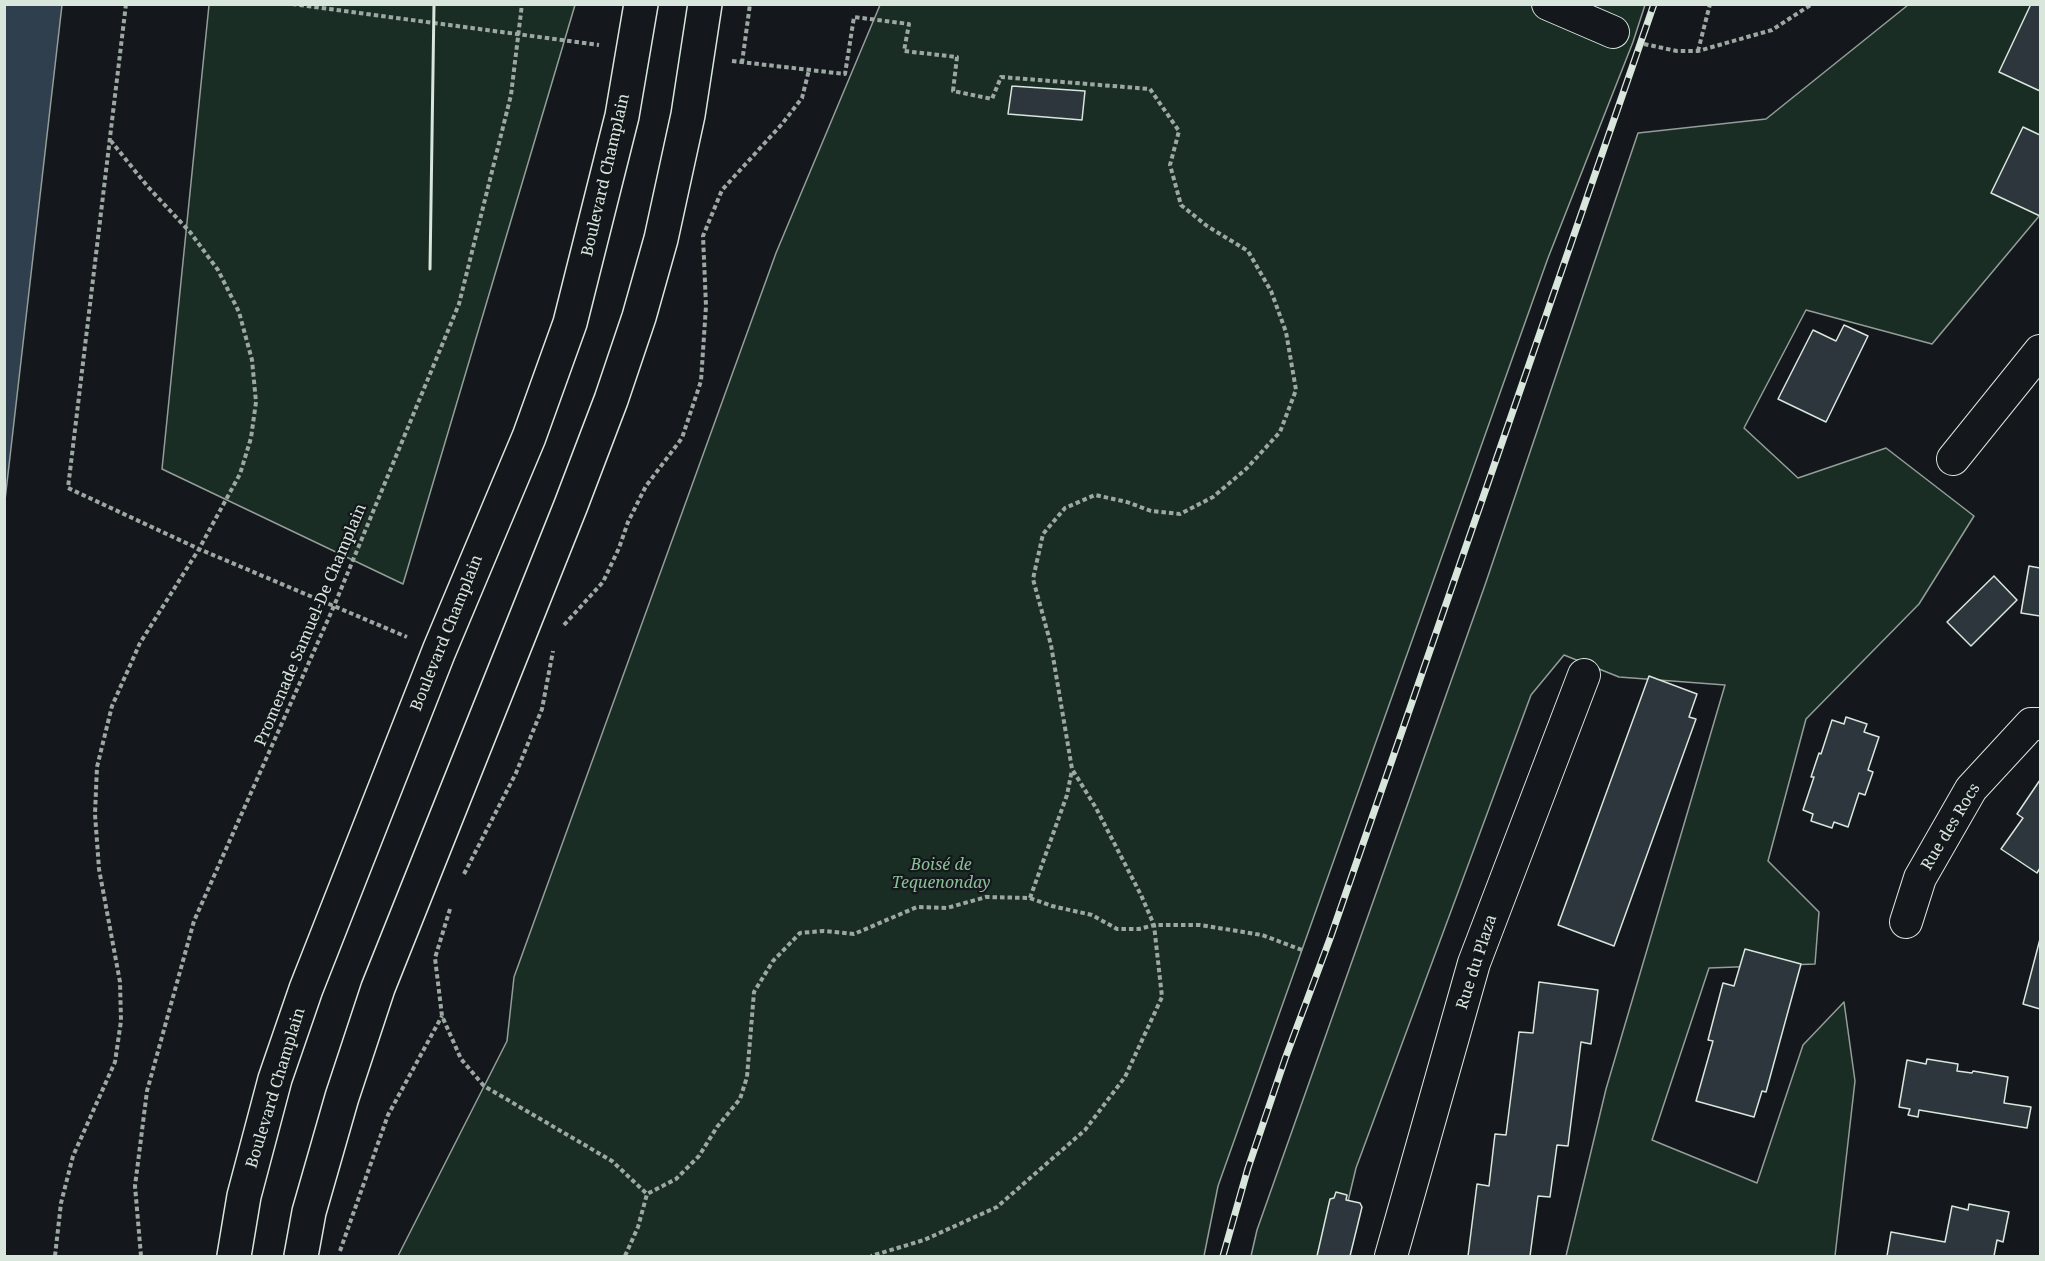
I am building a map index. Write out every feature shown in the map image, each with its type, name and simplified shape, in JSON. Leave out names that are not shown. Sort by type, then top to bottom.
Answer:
[{"type":"main road","name":"Boulevard Champlain","points":[[234,1257],[244,1196],[275,1079],[306,989],[439,651],[529,437],[570,323],[622,116],[640,4]]},
{"type":"main road","points":[[301,1257],[309,1212],[342,1097],[378,988],[571,505],[611,400],[639,317],[663,227],[698,56],[705,4]]},
{"type":"street","points":[[1548,4],[1613,32]]},
{"type":"street","points":[[1953,459],[2040,351]]},
{"type":"street","name":"Rue du Plaza","points":[[1390,1257],[1474,963],[1584,675]]},
{"type":"street","name":"Rue des Rocs","points":[[1906,922],[1920,878],[1971,789],[2031,724],[2040,724]]},
{"type":"path","points":[[126,4],[68,488],[199,549],[439,651]]},
{"type":"path","points":[[292,4],[634,50]]},
{"type":"path","name":"Promenade Samuel-De Champlain","points":[[141,1257],[135,1186],[147,1091],[194,921],[334,606],[459,304],[511,95],[522,4]]},
{"type":"path","points":[[742,63],[750,4]]},
{"type":"path","points":[[1698,51],[1710,4]]},
{"type":"path","points":[[1613,32],[1633,42],[1677,51],[1698,51],[1772,30],[1812,4]]},
{"type":"path","points":[[698,56],[845,74],[854,17],[909,24],[904,51],[957,57],[953,91],[992,99],[1001,77],[1150,89],[1179,131],[1170,165],[1181,205],[1207,226],[1248,250],[1271,291],[1286,332],[1296,390],[1280,432],[1253,462],[1213,497],[1180,514],[1151,511],[1127,502],[1095,495],[1065,508],[1043,534],[1034,579],[1051,645],[1072,769],[1067,795],[1030,898]]},
{"type":"path","points":[[561,632],[565,622],[603,582],[646,486],[682,438],[701,381],[706,306],[703,236],[722,190],[782,124],[802,98],[809,70]]},
{"type":"path","points":[[55,1257],[61,1203],[73,1156],[115,1062],[122,1021],[120,982],[99,869],[96,814],[97,767],[112,706],[140,644],[199,549],[240,474],[251,438],[256,402],[252,360],[239,312],[218,270],[190,232],[148,187],[111,141]]},
{"type":"path","points":[[462,877],[516,773],[542,709],[557,641]]},
{"type":"path","points":[[871,1257],[924,1240],[997,1207],[1084,1130],[1125,1077],[1162,997],[1154,926],[1141,895],[1096,808],[1072,769]]},
{"type":"path","points":[[625,1257],[638,1227],[647,1194],[676,1179],[699,1156],[717,1127],[740,1099],[747,1077],[754,992],[773,961],[800,933],[824,931],[854,934],[916,907],[947,908],[986,897],[1030,898],[1052,906],[1092,915],[1117,929],[1200,925],[1262,935],[1302,950]]},
{"type":"path","points":[[451,907],[435,958],[442,1016],[461,1059],[484,1086],[612,1161],[647,1194]]},
{"type":"path","points":[[338,1257],[387,1115],[442,1016]]},
{"type":"green space","points":[[209,5],[575,5],[403,584],[162,469]]},
{"type":"green space","name":"Boisé de Tequenonday","points":[[880,5],[1645,5],[1633,42],[1548,258],[1218,1186],[1204,1256],[398,1256],[507,1041],[514,977],[776,253]]},
{"type":"green space","points":[[1908,5],[2040,5],[2040,215],[1932,344],[1806,310],[1744,428],[1798,478],[1886,448],[1974,516],[1919,604],[1806,719],[1768,861],[1819,912],[1815,964],[1709,968],[1652,1140],[1757,1183],[1803,1045],[1844,1002],[1855,1081],[1835,1256],[1566,1256],[1606,1089],[1725,685],[1619,677],[1564,655],[1531,695],[1356,1168],[1335,1256],[1251,1256],[1257,1230],[1485,585],[1638,133],[1766,119]]},
{"type":"water","points":[[5,4],[62,5],[5,500]]},
{"type":"building","points":[[2031,4],[2040,5],[2040,91],[1999,72]]},
{"type":"building","points":[[1012,86],[1085,91],[1082,120],[1008,114]]},
{"type":"building","points":[[2023,127],[2040,135],[2040,216],[1991,193]]},
{"type":"building","points":[[1844,325],[1868,336],[1826,422],[1778,399],[1813,330],[1836,341]]},
{"type":"building","points":[[2029,566],[2040,568],[2040,616],[2021,613]]},
{"type":"building","points":[[1994,576],[2017,600],[1971,646],[1947,622]]},
{"type":"building","points":[[1649,676],[1697,694],[1689,717],[1696,719],[1614,946],[1558,925]]},
{"type":"building","points":[[1846,717],[1867,724],[1864,732],[1879,737],[1868,770],[1873,772],[1865,795],[1859,793],[1848,827],[1834,822],[1832,828],[1811,821],[1813,814],[1803,810],[1814,777],[1811,777],[1832,720],[1844,724]]},
{"type":"building","points":[[2040,780],[2040,868],[2037,873],[2001,849],[2023,818],[2017,814]]},
{"type":"building","points":[[2040,939],[2040,1009],[2023,1004]]},
{"type":"building","points":[[1745,949],[1801,964],[1766,1092],[1762,1091],[1754,1117],[1696,1101],[1713,1041],[1708,1040],[1723,983],[1734,986]]},
{"type":"building","points":[[1539,982],[1598,990],[1591,1044],[1581,1042],[1568,1146],[1557,1145],[1550,1197],[1538,1196],[1530,1256],[1468,1256],[1477,1184],[1489,1186],[1495,1134],[1506,1135],[1519,1032],[1533,1033]]},
{"type":"building","points":[[1927,1059],[1958,1064],[1957,1071],[1972,1073],[1973,1071],[2008,1077],[2004,1103],[2031,1107],[2027,1128],[1919,1110],[1918,1117],[1908,1115],[1910,1109],[1899,1107],[1907,1060],[1926,1064]]},
{"type":"building","points":[[1336,1192],[1347,1195],[1346,1200],[1360,1203],[1362,1207],[1350,1256],[1317,1256],[1330,1199],[1334,1198]]},
{"type":"building","points":[[1969,1204],[2009,1212],[2003,1242],[1997,1240],[1994,1256],[1887,1256],[1891,1232],[1945,1242],[1952,1206],[1968,1210]]},
{"type":"railway","points":[[1223,1256],[1248,1168],[1285,1059],[1331,936],[1654,4]]},
{"type":"wall","points":[[430,269],[434,4]]}]
